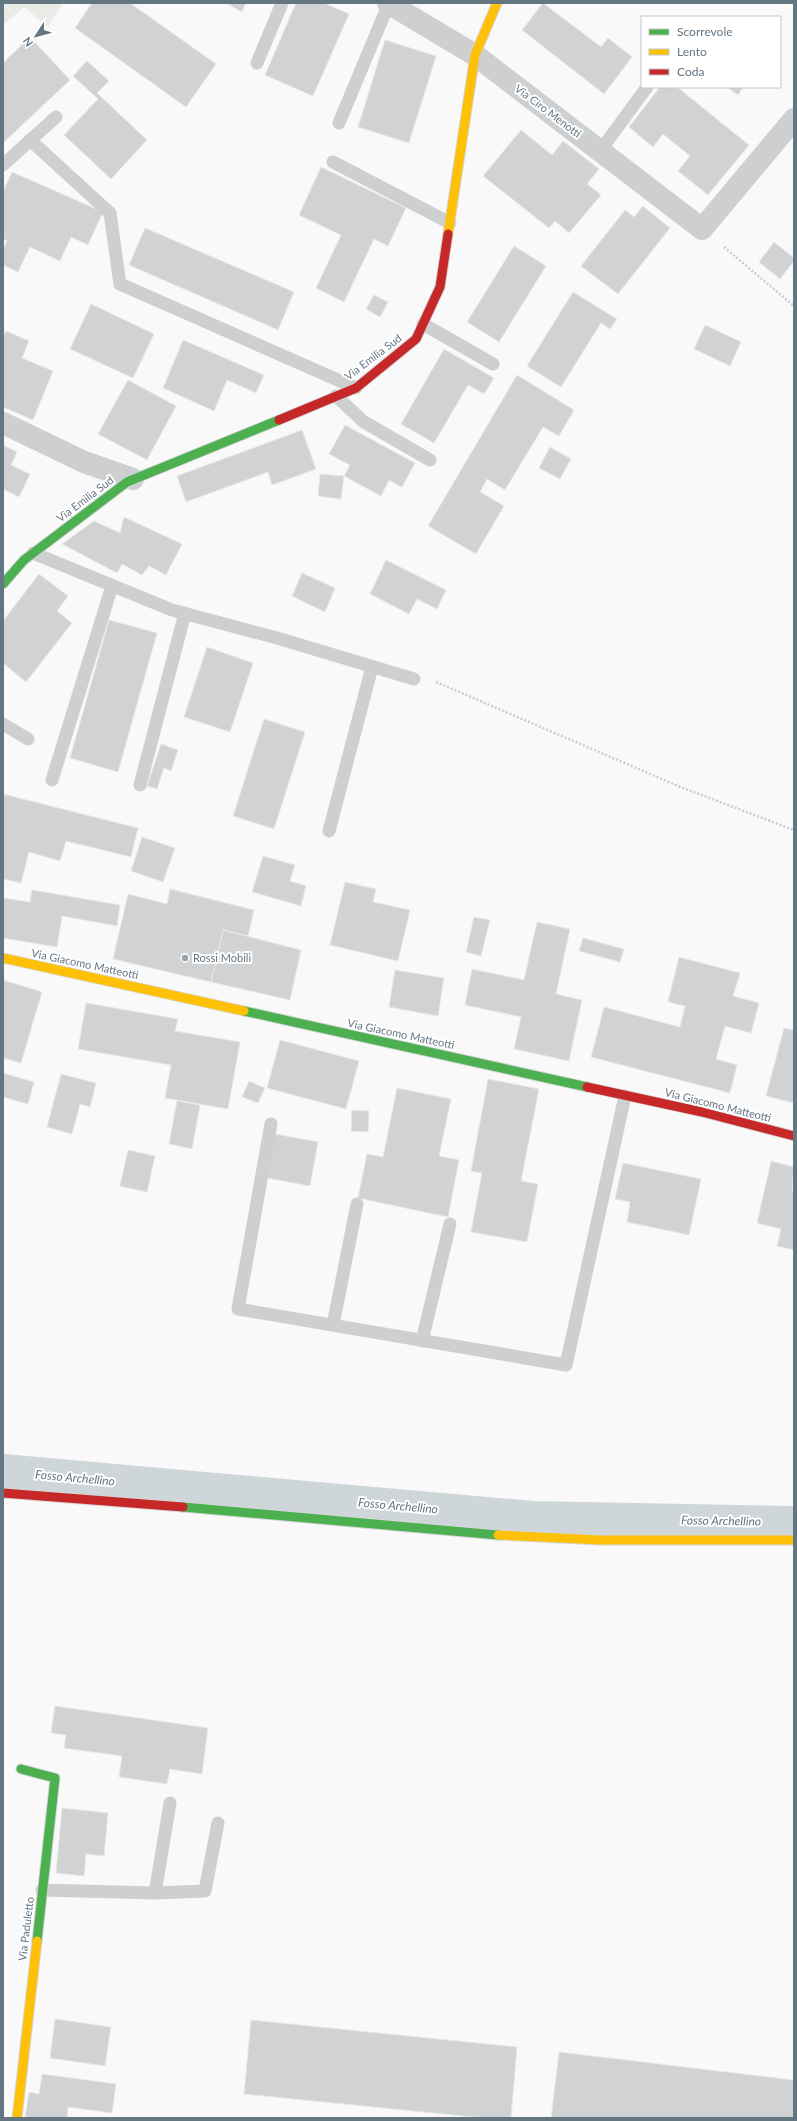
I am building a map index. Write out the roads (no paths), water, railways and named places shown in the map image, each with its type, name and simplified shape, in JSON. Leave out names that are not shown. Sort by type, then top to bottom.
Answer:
[{"type":"street","name":"Via Ciro Menotti","points":[[389,3],[475,55],[702,229],[794,118]]},
{"type":"street","name":"Via Emilia Sud","points":[[3,584],[24,560],[127,482],[356,388],[416,339],[440,287],[475,55],[497,3]]},
{"type":"street","points":[[3,423],[84,462],[133,480]]},
{"type":"street","name":"Via Giacomo Matteotti","points":[[3,958],[702,1112],[794,1136]]},
{"type":"street","points":[[3,1492],[183,1507],[469,1534],[600,1540],[794,1540]]},
{"type":"street","name":"Via Paduletto","points":[[17,2118],[55,1778],[21,1769]]},
{"type":"lane","points":[[257,63],[282,3]]},
{"type":"lane","points":[[339,123],[389,3]]},
{"type":"lane","points":[[600,151],[645,88]]},
{"type":"lane","points":[[3,165],[56,117]]},
{"type":"lane","points":[[30,140],[110,213],[120,284],[356,388]]},
{"type":"lane","points":[[333,162],[450,223]]},
{"type":"lane","points":[[423,324],[493,364]]},
{"type":"lane","points":[[336,396],[364,422],[430,460]]},
{"type":"lane","points":[[33,553],[112,586],[185,613],[414,679]]},
{"type":"lane","points":[[52,780],[112,586]]},
{"type":"lane","points":[[140,785],[185,613]]},
{"type":"lane","points":[[329,831],[372,667]]},
{"type":"lane","points":[[3,724],[28,739]]},
{"type":"lane","points":[[270,1124],[238,1309],[566,1365],[625,1096]]},
{"type":"lane","points":[[333,1325],[357,1204]]},
{"type":"lane","points":[[422,1341],[450,1224]]},
{"type":"lane","points":[[155,1893],[170,1803]]},
{"type":"lane","points":[[42,1890],[155,1893],[206,1891],[218,1823]]},
{"type":"waterway","name":"Fosso Archellino","points":[[3,1471],[532,1518],[794,1523]]},
{"type":"place","name":"Rossi Mobili","points":[[185,958]]}]
